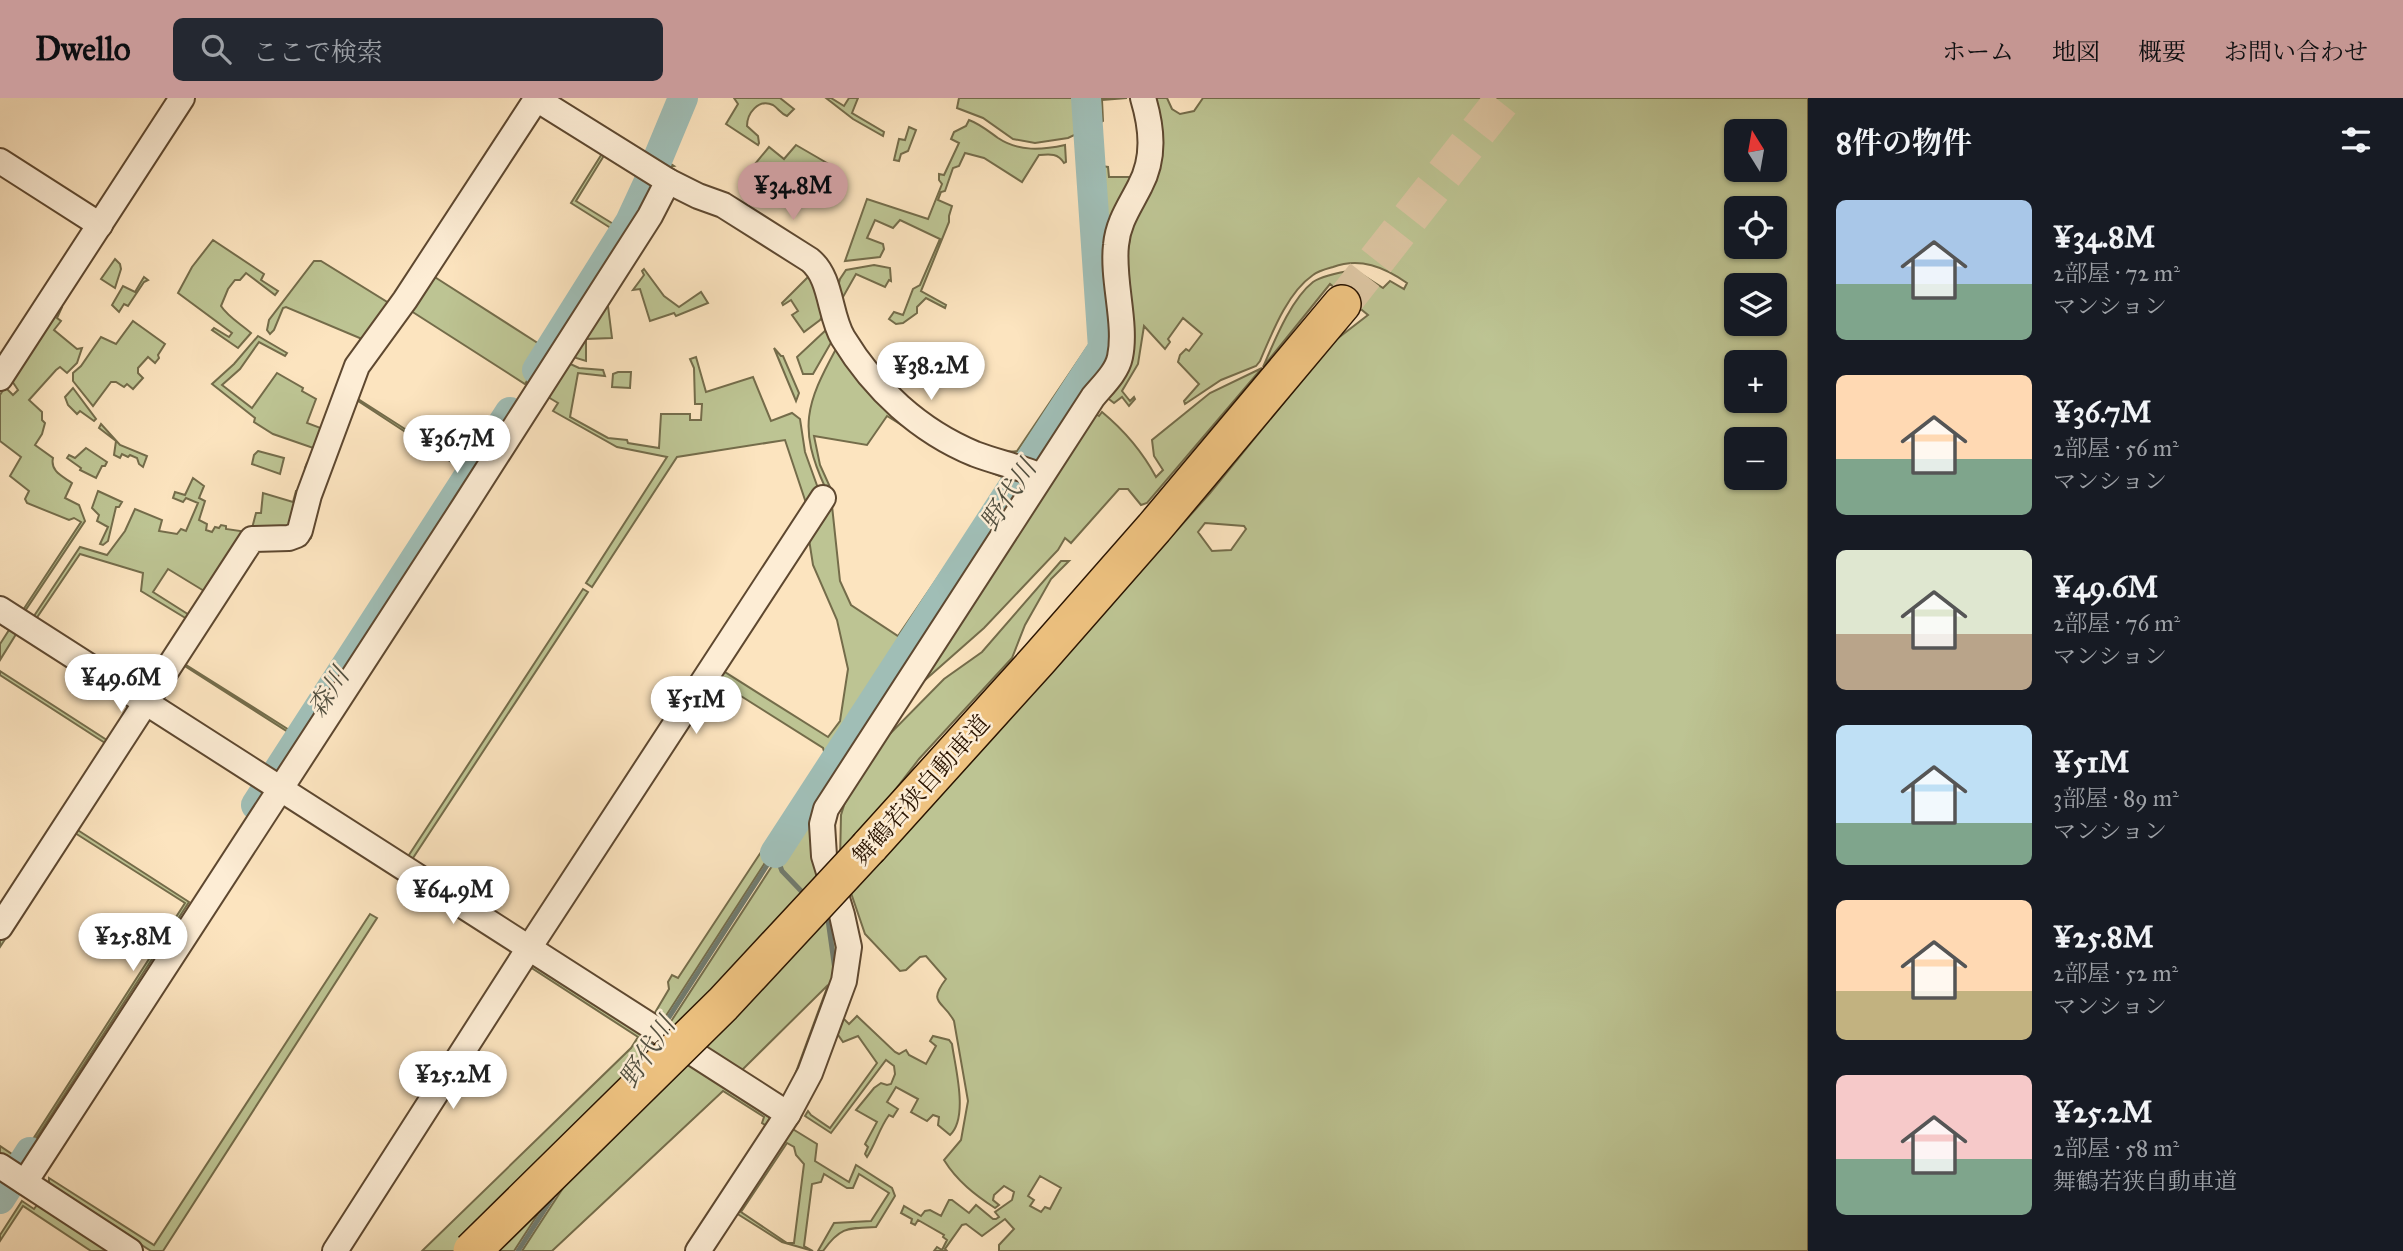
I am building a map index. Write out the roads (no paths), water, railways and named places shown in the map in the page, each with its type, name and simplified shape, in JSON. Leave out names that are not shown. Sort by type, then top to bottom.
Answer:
[{"type":"highway","name":"舞鶴若狭自動車道","points":[[472,1251],[723,1004],[869,847],[1145,538],[1342,304]]},
{"type":"street","points":[[0,378],[182,98]]},
{"type":"street","points":[[0,927],[252,539],[289,538],[300,530],[309,495],[358,366],[405,300],[536,98],[668,181],[698,197],[723,205],[814,264],[826,288],[841,335],[870,377],[903,410],[958,446],[1030,472]]},
{"type":"street","points":[[698,1251],[788,1114],[810,1073],[844,981],[849,947],[824,856],[822,824],[826,809],[1030,472],[1117,366],[1120,356],[1115,247],[1121,222],[1140,186],[1150,158],[1149,124],[1143,98]]},
{"type":"street","points":[[0,161],[100,225]]},
{"type":"street","points":[[130,1251],[13,1175],[274,784],[528,392],[650,216],[668,181]]},
{"type":"street","points":[[335,1251],[822,498]]},
{"type":"street","points":[[0,609],[788,1114]]},
{"type":"waterway","name":"森川","points":[[656,163],[683,98]]},
{"type":"waterway","name":"野代川","points":[[775,853],[1103,348],[1086,98]]},
{"type":"waterway","name":"森川","points":[[537,370],[630,222],[649,181]]},
{"type":"waterway","name":"森川","points":[[256,805],[510,412]]},
{"type":"waterway","name":"野代川","points":[[775,853],[782,871],[805,895]]},
{"type":"waterway","name":"野代川","points":[[664,1025],[775,853]]},
{"type":"waterway","name":"野代川","points":[[823,915],[828,920],[835,970]]},
{"type":"waterway","name":"野代川","points":[[642,1060],[657,1036]]},
{"type":"waterway","name":"森川","points":[[0,1199],[30,1152]]},
{"type":"waterway","name":"野代川","points":[[518,1251],[556,1192]]},
{"type":"tunnel","points":[[1342,304],[1504,98]]}]
